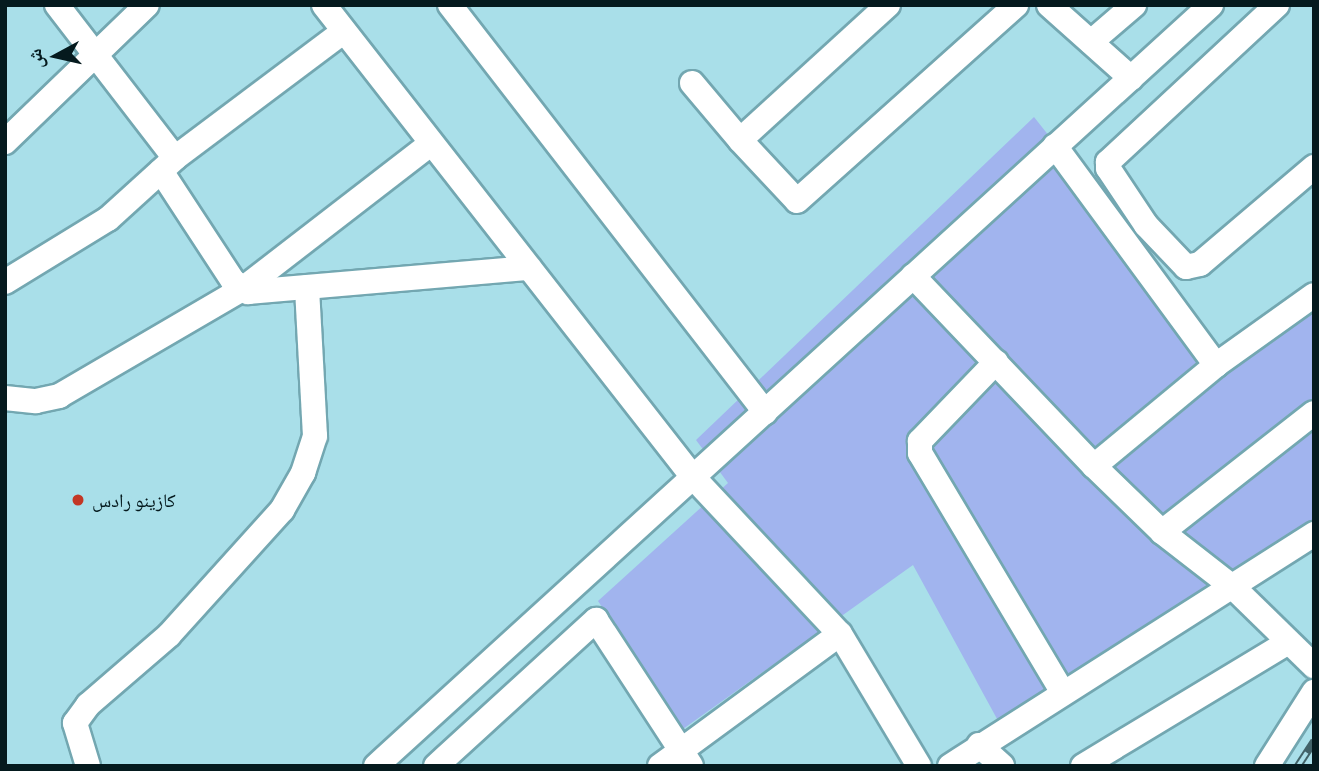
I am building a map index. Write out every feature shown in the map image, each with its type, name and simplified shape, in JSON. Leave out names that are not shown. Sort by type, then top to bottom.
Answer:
[{"type":"street","points":[[57,5],[168,165],[233,281],[244,288],[260,292],[528,268]]},
{"type":"street","points":[[5,142],[148,5]]},
{"type":"street","points":[[324,5],[692,476],[840,634],[919,766]]},
{"type":"street","points":[[450,5],[765,412]]},
{"type":"street","points":[[740,140],[888,5]]},
{"type":"street","points":[[692,83],[789,197],[804,199],[1016,5]]},
{"type":"street","points":[[1049,5],[1131,78]]},
{"type":"street","points":[[1091,42],[1134,5]]},
{"type":"street","points":[[376,766],[1211,5]]},
{"type":"street","points":[[1278,5],[1126,145],[1108,168],[1146,225],[1186,267],[1200,264],[1314,167]]},
{"type":"street","points":[[5,282],[108,219],[168,165],[344,31]]},
{"type":"street","points":[[5,398],[36,401],[59,396],[244,288],[430,144]]},
{"type":"street","points":[[1055,146],[1216,365]]},
{"type":"street","points":[[913,276],[1094,466],[1163,532],[1234,588],[1287,643],[1314,666]]},
{"type":"street","points":[[88,766],[75,723],[88,705],[169,635],[282,510],[303,473],[315,436],[307,287]]},
{"type":"street","points":[[1094,466],[1216,365],[1314,295]]},
{"type":"street","points":[[996,362],[920,441],[920,453],[1063,693]]},
{"type":"street","points":[[1163,532],[1314,413]]},
{"type":"street","points":[[950,766],[979,745],[1234,588],[1314,534]]},
{"type":"street","points":[[436,766],[596,620],[685,757]]},
{"type":"street","points":[[660,766],[685,757],[840,634]]},
{"type":"street","points":[[1083,766],[1287,643]]},
{"type":"street","points":[[1267,766],[1314,692]]},
{"type":"street","points":[[979,745],[1002,766]]},
{"type":"shaded area","points":[[1034,117],[1223,355],[1314,286],[1314,530],[1002,728],[913,565],[683,729],[598,601],[728,483],[696,440]]},
{"type":"railway","points":[[1298,766],[1314,741]]},
{"type":"place","name":"كازينو رادس","points":[[78,500]]}]
